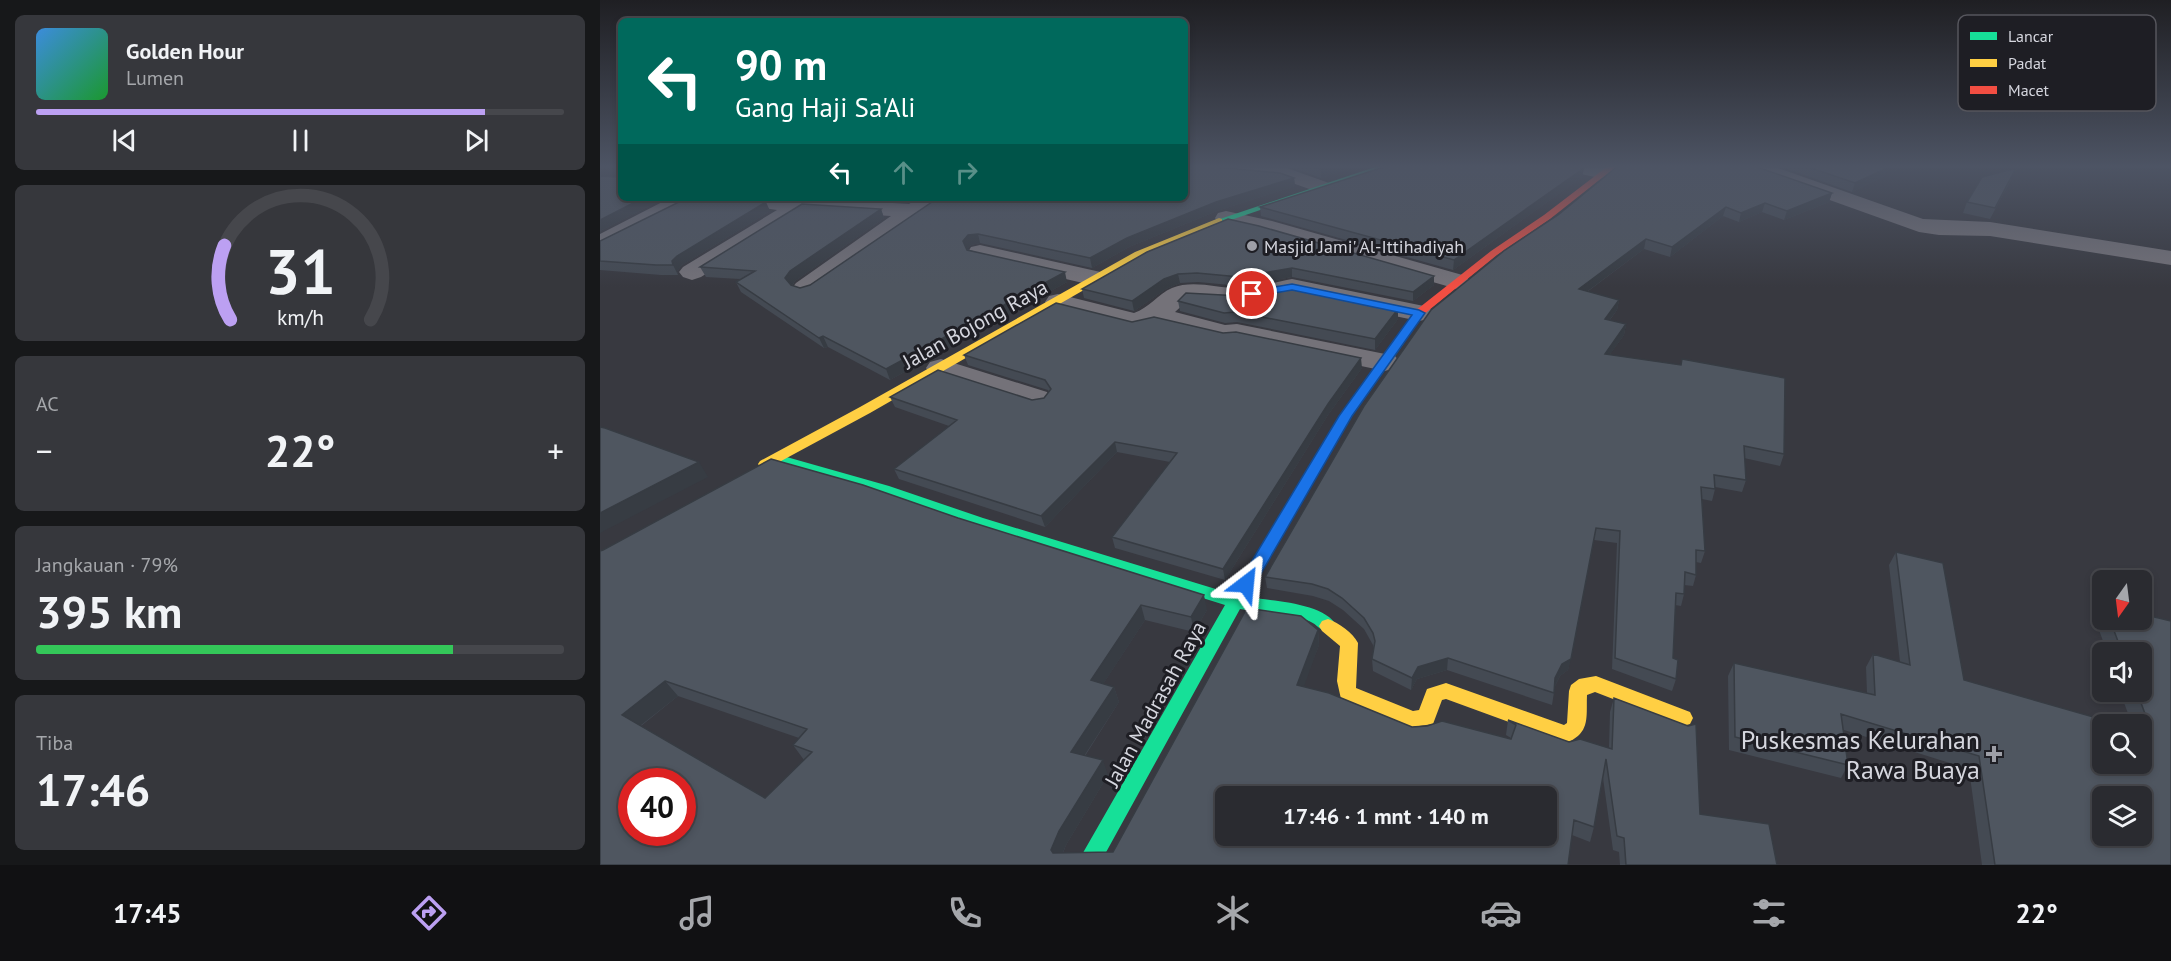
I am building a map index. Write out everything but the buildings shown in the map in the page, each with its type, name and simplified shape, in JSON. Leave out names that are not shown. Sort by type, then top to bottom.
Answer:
[{"type":"street","points":[[600,243],[670,206]]},
{"type":"street","points":[[692,272],[798,206]]},
{"type":"street","points":[[849,206],[913,211]]},
{"type":"street","points":[[805,288],[920,206]]},
{"type":"street","name":"Jalan Bojong Raya","points":[[755,469],[941,368],[1096,278],[1157,246],[1226,218],[1262,206]]},
{"type":"street","name":"Jalan Madrasah Raya","points":[[1087,865],[1346,416],[1419,313],[1457,281],[1559,206]]},
{"type":"street","points":[[1867,206],[1919,225],[1990,229],[2171,258]]},
{"type":"street","points":[[1226,218],[1264,226],[1457,281]]},
{"type":"street","points":[[980,252],[1096,278]]},
{"type":"street","points":[[1058,302],[1128,321],[1141,321],[1155,315],[1180,294],[1201,292],[1242,296],[1292,287],[1419,313]]},
{"type":"street","points":[[1155,315],[1225,333],[1237,332],[1385,362]]},
{"type":"street","points":[[941,368],[1036,399]]},
{"type":"street","points":[[776,458],[884,489],[978,522],[1237,602],[1314,615],[1349,643],[1351,653],[1345,685],[1348,693],[1412,719],[1426,718],[1434,695],[1446,691],[1566,734],[1576,728],[1578,691],[1584,685],[1590,684],[1596,684],[1683,718]]},
{"type":"traffic: fast","points":[[1219,221],[1263,206]]},
{"type":"traffic: fast","points":[[1087,865],[1265,550],[1346,416],[1398,343]]},
{"type":"traffic: fast","points":[[776,458],[884,489],[978,522],[1237,602],[1314,615],[1328,626]]},
{"type":"traffic: slow","points":[[765,464],[865,410],[1139,254],[1219,221]]},
{"type":"traffic: slow","points":[[1328,626],[1349,643],[1346,681],[1348,693],[1412,719],[1426,718],[1434,695],[1446,691],[1566,734],[1576,727],[1578,691],[1586,685],[1596,684],[1683,718]]},
{"type":"traffic: jam","points":[[1398,343],[1419,313],[1494,253],[1561,206]]},
{"type":"place","name":"Masjid Jami' Al-Ittihadiyah","points":[[1252,246]]},
{"type":"place","name":"Puskesmas Kelurahan Rawa Buaya","points":[[1994,754]]},
{"type":"route","points":[[1246,584],[1346,416],[1419,313],[1292,287],[1252,294]]}]
